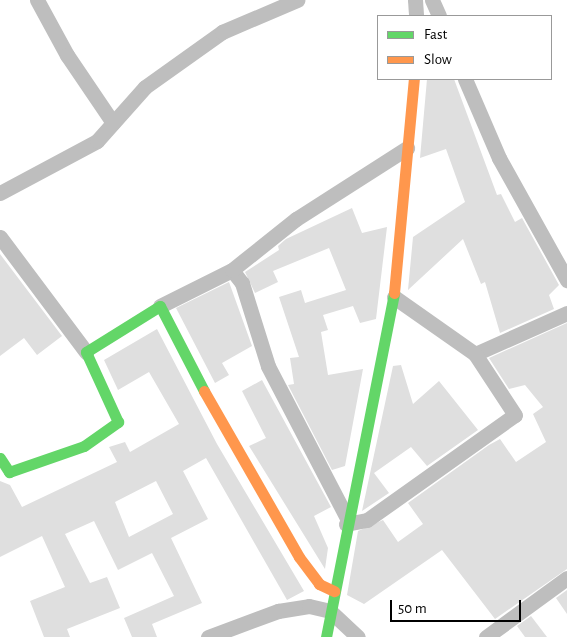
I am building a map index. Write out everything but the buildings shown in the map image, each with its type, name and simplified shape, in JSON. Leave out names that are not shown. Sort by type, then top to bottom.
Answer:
[{"type":"street","points":[[37,0],[67,55],[113,123]]},
{"type":"street","points":[[0,193],[97,141],[145,88],[222,32],[297,0]]},
{"type":"street","points":[[415,0],[416,15]]},
{"type":"street","points":[[432,0],[439,15]]},
{"type":"street","points":[[326,637],[346,521],[394,297],[414,80]]},
{"type":"street","points":[[465,80],[499,158],[567,280]]},
{"type":"street","points":[[86,352],[160,306],[232,270],[296,218],[408,148]]},
{"type":"street","points":[[0,237],[86,352],[118,422],[84,446],[9,472],[0,458]]},
{"type":"street","points":[[232,270],[242,283],[268,366],[346,521]]},
{"type":"street","points":[[346,521],[367,520],[514,415],[475,354],[394,297]]},
{"type":"street","points":[[160,306],[229,438],[299,557],[319,584],[334,591]]},
{"type":"street","points":[[475,354],[567,313]]},
{"type":"street","points":[[486,637],[567,578]]},
{"type":"street","points":[[208,637],[278,611],[309,606],[330,610],[358,637]]},
{"type":"traffic: fast","points":[[326,637],[394,293]]},
{"type":"traffic: fast","points":[[0,458],[9,472],[84,446],[118,422],[86,352],[160,306],[204,391]]},
{"type":"traffic: slow","points":[[394,293],[414,80]]},
{"type":"traffic: slow","points":[[204,391],[299,557],[319,584],[334,591]]}]
